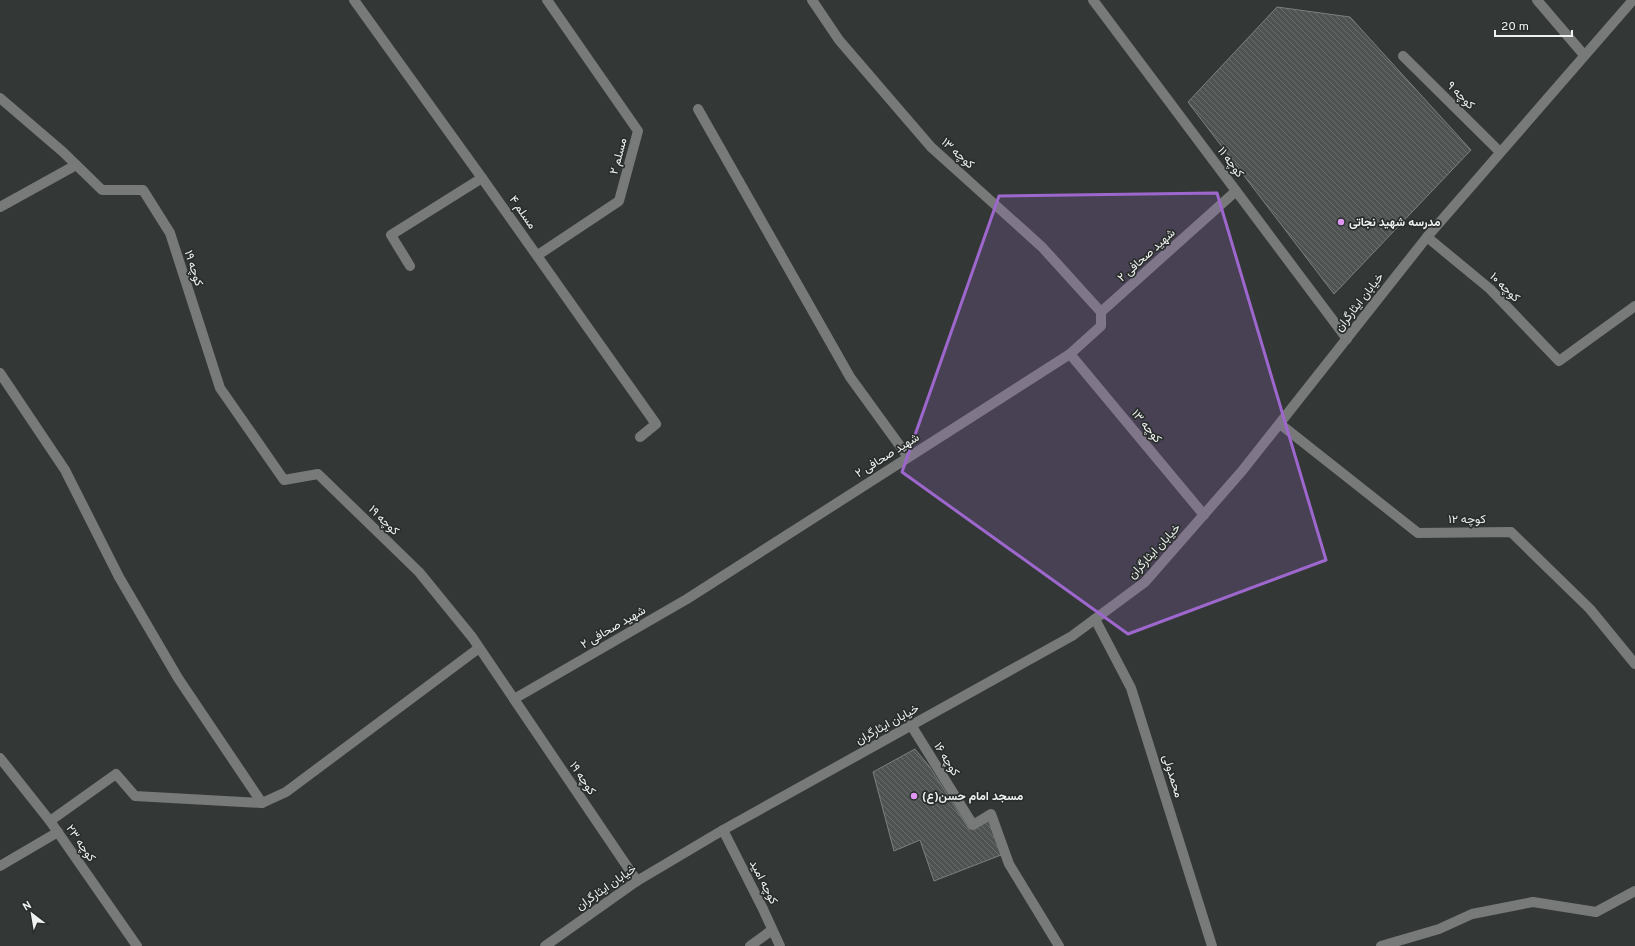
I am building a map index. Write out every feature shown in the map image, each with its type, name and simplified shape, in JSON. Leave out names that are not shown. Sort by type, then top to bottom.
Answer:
[{"type":"street","name":"مسلم ۴","points":[[354,0],[538,256],[656,424],[640,437]]},
{"type":"street","name":"مسلم ۲","points":[[538,256],[619,201],[638,131],[547,0]]},
{"type":"street","name":"کوچه ۱۳","points":[[812,0],[839,40],[931,147],[1042,247],[1101,312]]},
{"type":"street","name":"کوچه ۱۱","points":[[1093,0],[1346,339]]},
{"type":"street","points":[[1537,0],[1584,55]]},
{"type":"street","name":"خیابان ایثارگران","points":[[545,946],[637,881],[723,830],[1072,636],[1145,582],[1242,471],[1427,237],[1633,0]]},
{"type":"street","name":"کوچه ۹","points":[[1403,56],[1500,152]]},
{"type":"street","points":[[0,98],[76,165],[0,207]]},
{"type":"street","points":[[698,109],[850,377],[908,457]]},
{"type":"street","name":"کوچه ۱۹","points":[[76,165],[102,190],[143,190],[170,233],[220,388],[284,480],[318,474],[419,572],[479,648],[637,881]]},
{"type":"street","points":[[410,266],[391,235],[482,178]]},
{"type":"street","name":"شهید صحافی ۲","points":[[514,699],[687,599],[1070,354],[1100,326],[1101,312],[1236,191]]},
{"type":"street","name":"کوچه ۱۰","points":[[1427,237],[1490,290],[1559,362],[1635,306]]},
{"type":"street","name":"کوچه ۱۳","points":[[1070,354],[1204,515]]},
{"type":"street","points":[[0,373],[65,470],[119,577],[178,678],[262,803]]},
{"type":"street","name":"کوچه ۱۲","points":[[1280,424],[1418,533],[1511,532],[1590,609],[1635,664]]},
{"type":"street","name":"محمدولی","points":[[1095,619],[1131,688],[1212,946]]},
{"type":"street","points":[[50,821],[116,774],[134,796],[262,803],[286,792],[479,648]]},
{"type":"street","name":"کوچه ۱۶","points":[[911,725],[973,825],[991,814],[1009,864],[1059,946]]},
{"type":"street","name":"کوچه ۲۳","points":[[0,758],[50,821],[137,946]]},
{"type":"street","name":"کوچه امید","points":[[723,830],[780,946]]},
{"type":"street","points":[[0,866],[58,832]]},
{"type":"street","points":[[1381,946],[1439,929],[1472,914],[1533,902],[1596,912],[1635,891]]},
{"type":"street","points":[[750,946],[772,930]]},
{"type":"highlighted area","points":[[1217,193],[1326,560],[1128,634],[902,472],[999,196]]},
{"type":"building","name":"مدرسه شهید نجاتی","points":[[1277,7],[1350,17],[1471,150],[1334,294],[1188,102]]},
{"type":"building","name":"مسجد امام حسن(ع)","points":[[915,749],[929,766],[969,829],[989,821],[1001,855],[934,881],[920,840],[894,851],[873,772]]},
{"type":"place","name":"مدرسه شهید نجاتی","points":[[1341,222]]},
{"type":"place","name":"مسجد امام حسن(ع)","points":[[914,796]]}]
